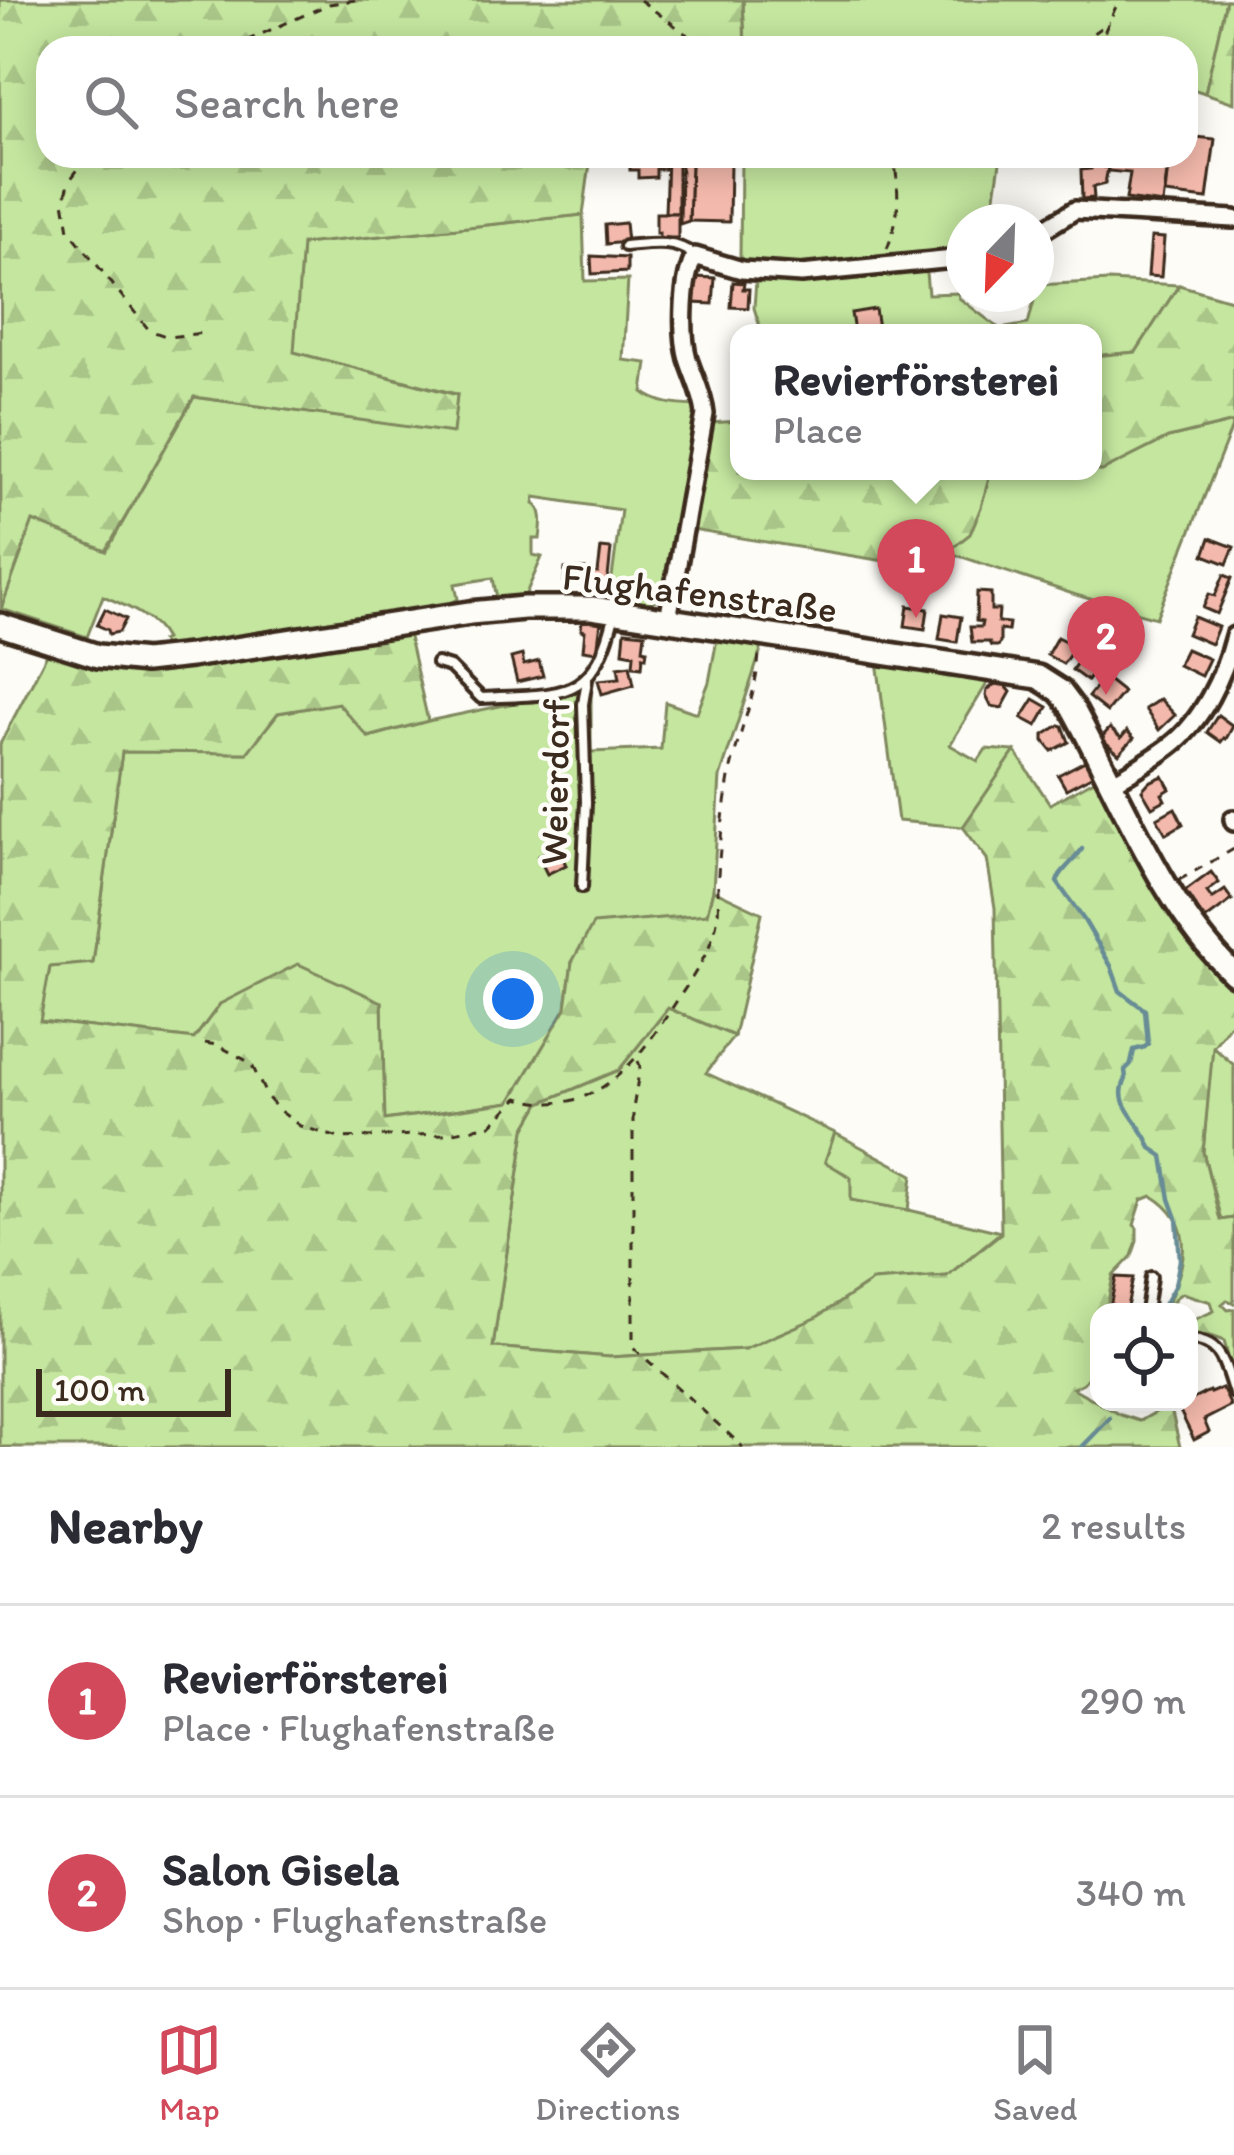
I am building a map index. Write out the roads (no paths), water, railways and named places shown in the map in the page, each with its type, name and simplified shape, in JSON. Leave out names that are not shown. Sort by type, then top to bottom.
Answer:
[{"type":"main road","name":"Flughafenstraße","points":[[0,625],[81,652],[145,661],[484,612],[569,607],[1039,677],[1068,701],[1167,886],[1202,938],[1234,974]]},
{"type":"street","points":[[1054,223],[1075,210],[1234,219]]},
{"type":"street","points":[[668,619],[705,414],[686,346],[686,276],[695,256],[742,271],[800,274],[946,260]]},
{"type":"street","points":[[1112,783],[1173,744],[1189,728],[1233,644]]},
{"type":"lane","points":[[625,246],[671,243],[695,256]]},
{"type":"lane","name":"Weierdorf","points":[[582,886],[587,679],[606,647],[615,611]]},
{"type":"lane","name":"Weierdorf","points":[[436,663],[450,667],[481,698],[556,694],[587,679]]},
{"type":"lane","points":[[1147,1303],[1151,1277]]},
{"type":"lane","points":[[1198,1340],[1219,1352],[1234,1393]]},
{"type":"waterway","points":[[1082,849],[1057,882],[1111,966],[1120,991],[1145,1010],[1148,1044],[1134,1050],[1125,1070],[1122,1098],[1151,1148],[1163,1156],[1177,1218],[1180,1260],[1165,1303]]},
{"type":"waterway","points":[[1082,1447],[1110,1418]]},
{"type":"place","name":"Revierförsterei","points":[[916,618]]},
{"type":"place","name":"Salon Gisela","points":[[1106,695]]}]
